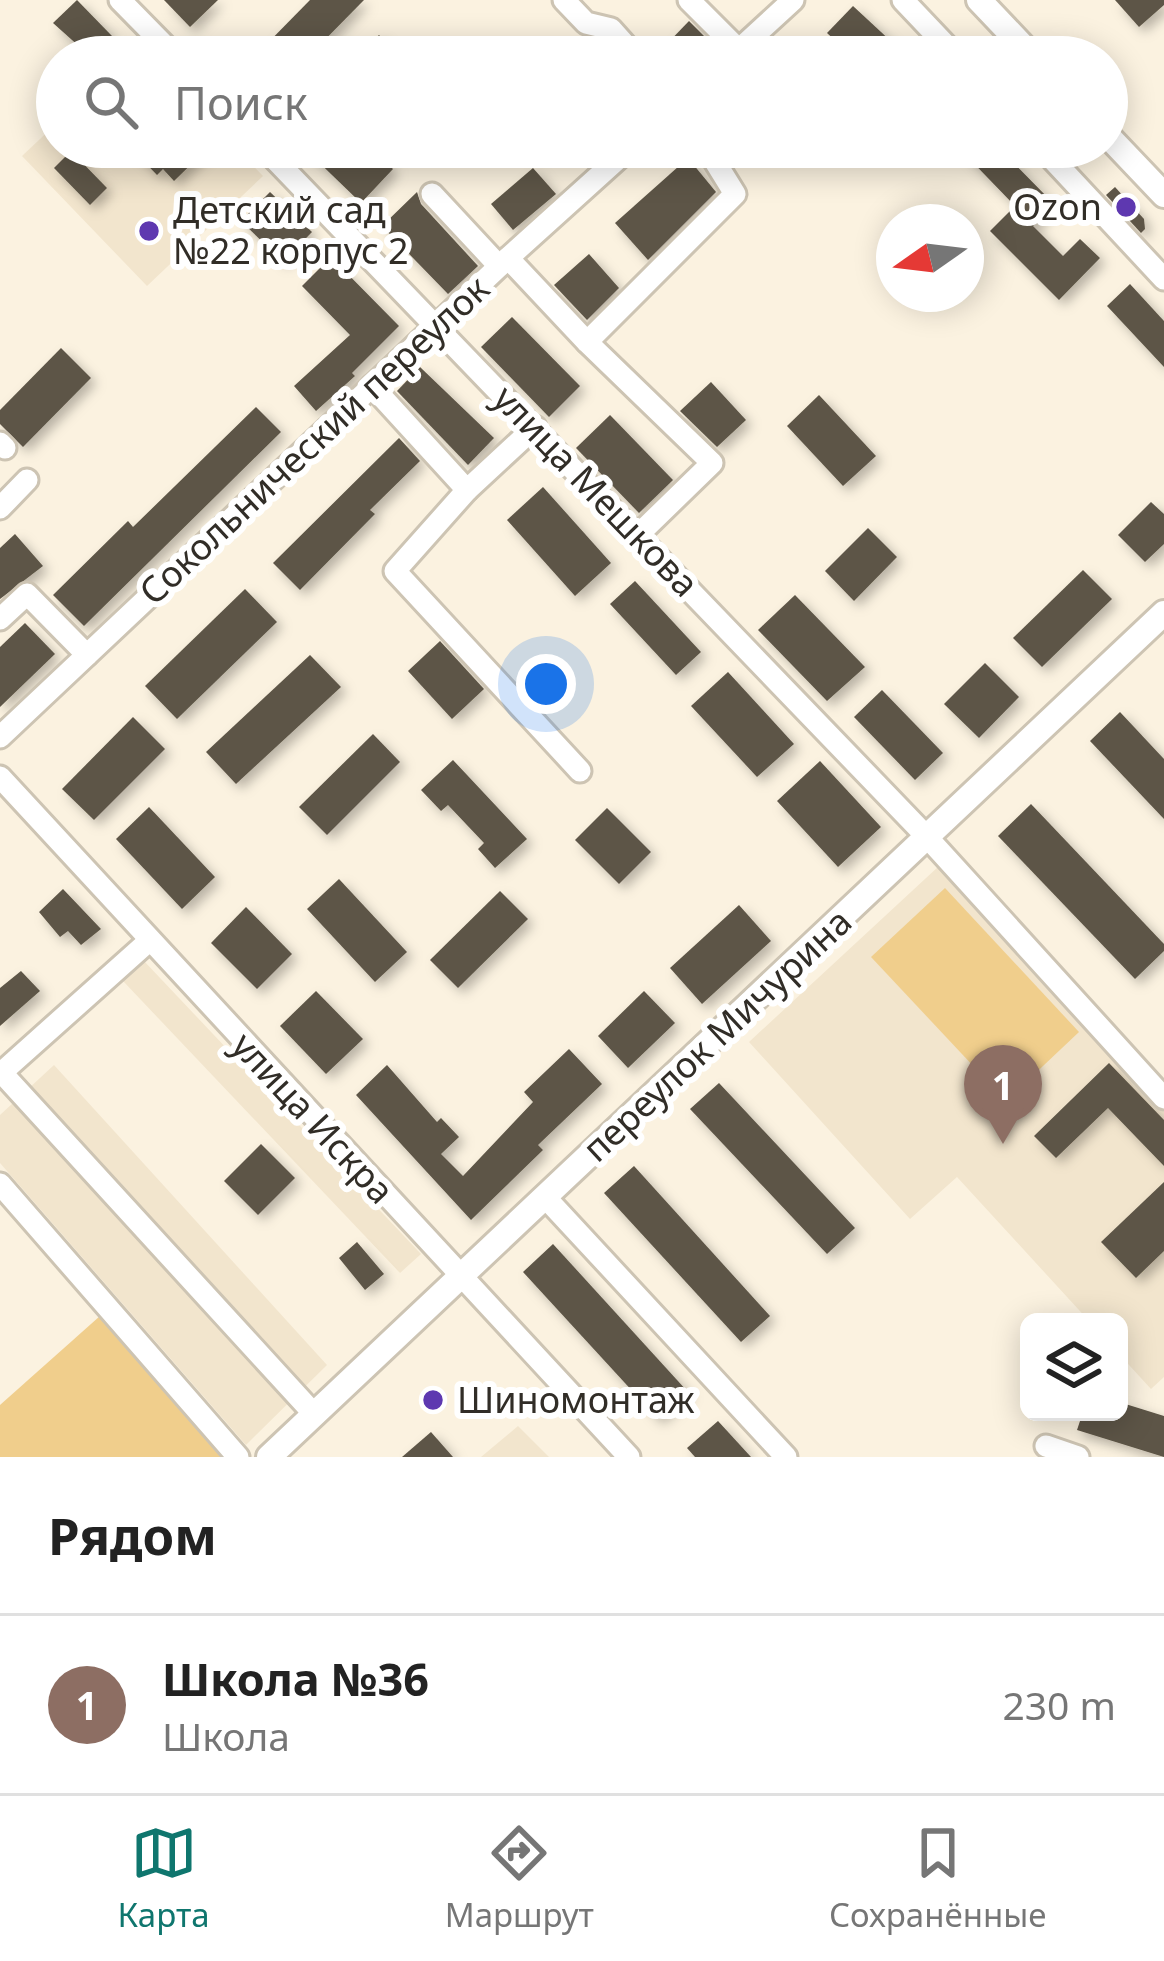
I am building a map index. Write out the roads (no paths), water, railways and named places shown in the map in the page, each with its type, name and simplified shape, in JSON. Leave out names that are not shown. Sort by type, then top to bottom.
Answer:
[{"type":"main road","points":[[980,0],[1014,36]]},
{"type":"main road","points":[[1128,157],[1164,195]]},
{"type":"main road","name":"переулок Мичурина","points":[[269,1457],[1164,613]]},
{"type":"street","points":[[120,0],[155,36]]},
{"type":"street","points":[[564,0],[586,23],[611,29],[617,36]]},
{"type":"street","points":[[689,0],[720,36]]},
{"type":"street","points":[[754,36],[793,0]]},
{"type":"street","points":[[903,0],[937,36]]},
{"type":"street","name":"улица Мешкова","points":[[284,168],[927,837],[1164,1098]]},
{"type":"street","name":"Сокольнический переулок","points":[[0,737],[608,168]]},
{"type":"street","points":[[587,342],[735,194],[719,168]]},
{"type":"street","points":[[1061,168],[1164,279]]},
{"type":"street","points":[[432,194],[712,463],[638,535]]},
{"type":"street","points":[[372,386],[467,490]]},
{"type":"street","points":[[535,428],[467,490],[395,571],[580,771]]},
{"type":"street","points":[[0,508],[26,480]]},
{"type":"street","points":[[0,619],[27,594],[87,655]]},
{"type":"street","name":"улица Искра","points":[[0,777],[629,1457]]},
{"type":"street","points":[[149,940],[1,1074],[314,1414]]},
{"type":"street","points":[[0,1184],[238,1457]]},
{"type":"street","points":[[545,1197],[786,1457]]},
{"type":"street","points":[[1046,1446],[1078,1457]]},
{"type":"place","name":"Ozon","points":[[1126,207]]},
{"type":"place","name":"Детский сад №22 корпус 2","points":[[149,231]]},
{"type":"place","name":"Школа №36","points":[[1003,1144]]},
{"type":"place","name":"Шиномонтаж","points":[[433,1400]]}]
